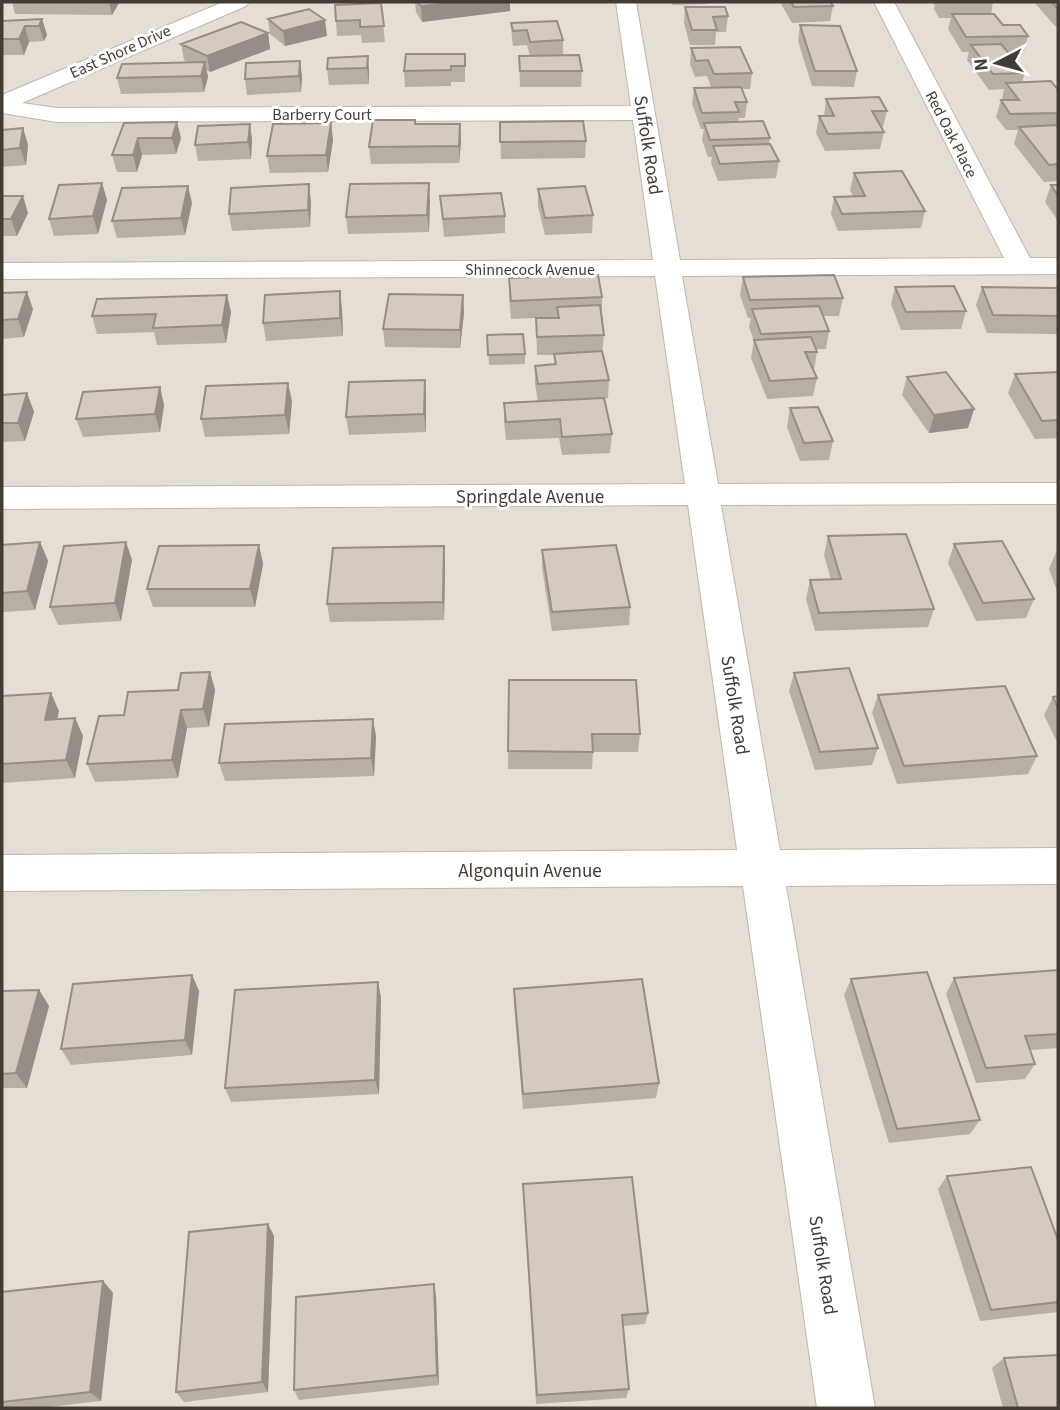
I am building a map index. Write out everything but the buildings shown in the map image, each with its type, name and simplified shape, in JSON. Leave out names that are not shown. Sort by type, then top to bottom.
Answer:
[{"type":"street","name":"East Shore Drive","points":[[2,104],[232,2],[239,2]]},
{"type":"street","name":"Suffolk Road","points":[[626,2],[846,1408]]},
{"type":"street","name":"Red Oak Place","points":[[884,2],[1021,267]]},
{"type":"street","name":"Barberry Court","points":[[2,104],[57,115],[644,113]]},
{"type":"street","name":"Shinnecock Avenue","points":[[2,271],[1058,266]]},
{"type":"street","name":"Springdale Avenue","points":[[2,498],[1058,493]]},
{"type":"street","name":"Algonquin Avenue","points":[[2,873],[1058,866]]},
{"type":"shaded area","points":[[2,2],[1058,2],[1058,1408],[2,1408]]}]
